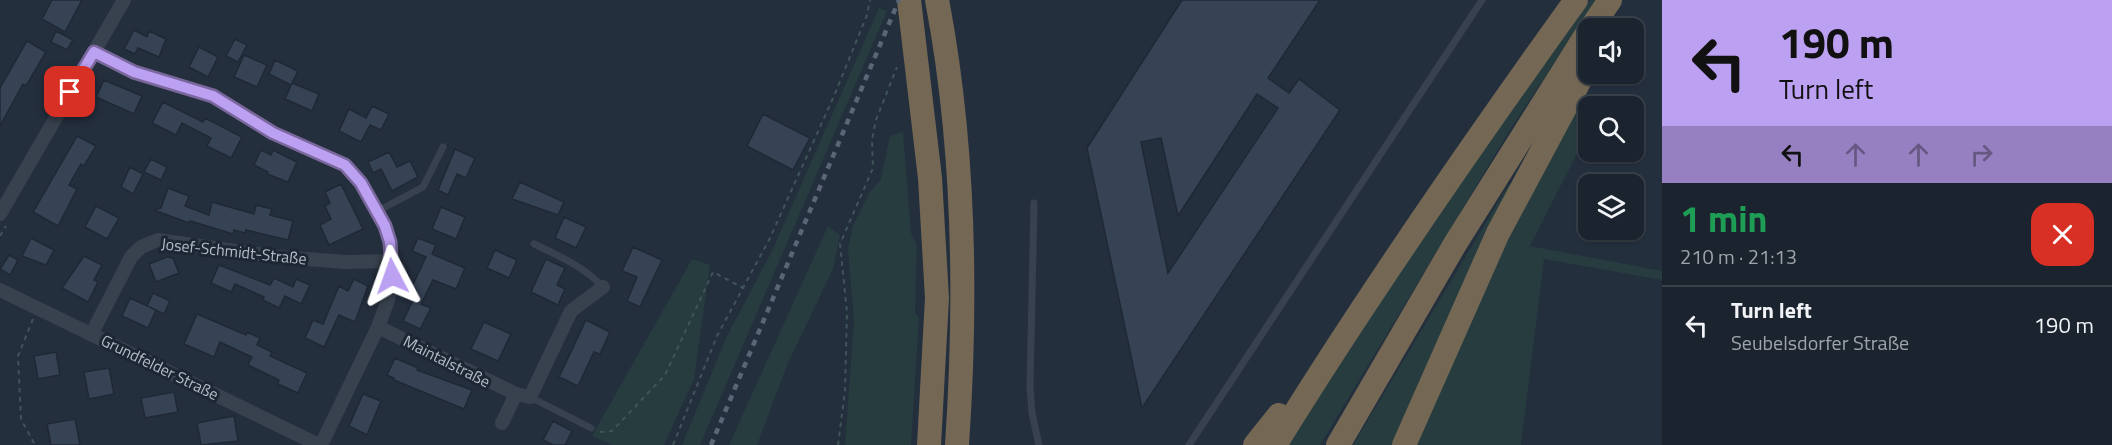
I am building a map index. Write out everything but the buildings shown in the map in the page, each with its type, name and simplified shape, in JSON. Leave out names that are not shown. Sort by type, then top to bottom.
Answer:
[{"type":"highway","points":[[909,0],[907,59],[930,178],[937,298],[929,445]]},
{"type":"highway","points":[[1275,445],[1343,336],[1416,227],[1576,0]]},
{"type":"highway","points":[[1598,18],[1610,0]]},
{"type":"highway","points":[[1613,18],[1623,0]]},
{"type":"highway","points":[[937,3],[947,68],[962,239],[962,376],[959,437]]},
{"type":"highway","points":[[1338,445],[1455,244],[1578,49]]},
{"type":"highway","points":[[1404,445],[1498,233],[1578,83]]},
{"type":"highway","points":[[1255,445],[1343,336]]},
{"type":"street","points":[[0,214],[124,0]]},
{"type":"street","points":[[94,52],[134,72],[213,96],[273,133],[345,165],[361,183],[390,242],[392,276],[388,300],[378,327],[320,445]]},
{"type":"street","name":"Josef-Schmidt-Straße","points":[[92,333],[131,257],[141,247],[158,240],[278,257],[347,262],[391,261]]},
{"type":"street","points":[[502,423],[523,395],[571,311],[603,287]]},
{"type":"street","name":"Grundfelder Straße","points":[[0,290],[320,445]]},
{"type":"street","name":"Maintalstraße","points":[[378,327],[523,395]]},
{"type":"lane","points":[[1189,445],[1482,0]]},
{"type":"lane","points":[[376,212],[423,187],[443,147]]},
{"type":"lane","points":[[1034,203],[1030,387],[1032,413],[1040,445]]},
{"type":"lane","points":[[534,244],[583,268],[603,287]]},
{"type":"lane","points":[[523,395],[591,428]]},
{"type":"path","points":[[673,445],[717,336],[770,238],[834,96],[867,15],[870,0]]},
{"type":"path","points":[[838,445],[845,391],[847,312],[840,244],[873,168],[872,140],[876,120],[907,59]]},
{"type":"path","points":[[591,428],[602,432],[612,431],[665,375],[713,272],[743,288]]},
{"type":"path","points":[[35,445],[21,419],[18,356],[38,307]]},
{"type":"green space","points":[[1590,0],[1596,0],[1584,18],[1578,18],[1578,27],[1511,128],[1320,445],[1288,445],[1473,164]]},
{"type":"green space","points":[[879,8],[887,11],[700,445],[682,445],[726,338],[772,251]]},
{"type":"green space","points":[[1578,110],[1578,152],[1530,246],[1662,271],[1662,280],[1544,259],[1521,445],[1413,445],[1480,294],[1568,121]]},
{"type":"green space","points":[[903,132],[911,233],[917,245],[915,313],[919,318],[911,445],[845,445],[854,321],[848,248],[853,226],[869,193],[881,179],[890,136]]},
{"type":"green space","points":[[1509,184],[1514,185],[1394,445],[1353,445]]},
{"type":"green space","points":[[828,226],[840,235],[833,269],[787,365],[757,445],[729,445]]},
{"type":"green space","points":[[692,259],[710,265],[694,379],[664,445],[612,445],[592,436]]},
{"type":"railway","points":[[711,445],[899,0]]},
{"type":"route","points":[[70,92],[94,52],[134,72],[213,96],[273,133],[345,165],[361,183],[385,226],[390,242],[392,276]]}]
